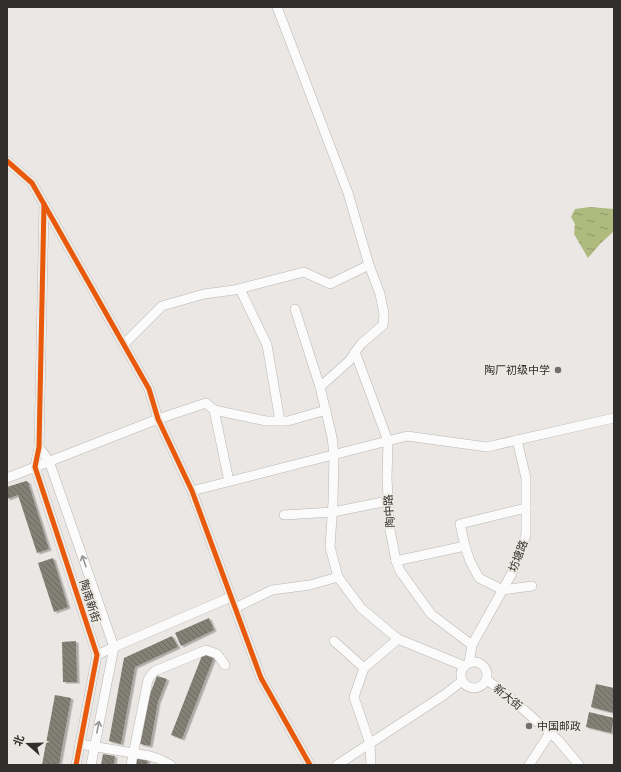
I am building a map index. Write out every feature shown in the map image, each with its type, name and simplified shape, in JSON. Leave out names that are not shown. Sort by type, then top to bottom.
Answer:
[{"type":"street","points":[[277,7],[348,193],[369,265],[380,294],[384,314],[383,325],[361,344],[349,361],[320,386]]},
{"type":"street","points":[[7,161],[32,183],[150,389],[158,419],[192,491],[261,678],[310,765]]},
{"type":"street","points":[[39,447],[44,204]]},
{"type":"street","points":[[124,344],[162,306],[204,294],[240,289],[304,272],[330,284],[369,265]]},
{"type":"street","points":[[240,289],[267,345],[280,421]]},
{"type":"street","points":[[295,309],[320,386],[332,437],[334,455],[330,547],[338,576],[361,608],[398,639],[467,664]]},
{"type":"street","name":"陶中路","points":[[355,352],[388,441],[388,501],[390,530],[396,561],[400,571],[432,614],[472,645]]},
{"type":"street","points":[[7,478],[158,419],[206,403],[214,410],[266,421],[288,421],[326,410]]},
{"type":"street","points":[[214,410],[229,482]]},
{"type":"street","points":[[192,491],[407,436],[487,447],[614,418]]},
{"type":"street","name":"坊塘路","points":[[467,664],[472,645],[512,573],[526,535],[526,478],[517,440]]},
{"type":"street","name":"陶南新街","points":[[39,447],[49,461],[114,646]]},
{"type":"street","name":"陶南新街","points":[[39,447],[35,467],[97,655],[76,765]]},
{"type":"street","points":[[284,515],[332,512],[388,501]]},
{"type":"street","points":[[526,508],[460,524],[470,561],[479,578],[502,590],[532,586]]},
{"type":"street","points":[[396,561],[465,546]]},
{"type":"street","points":[[235,608],[272,590],[310,585],[338,576]]},
{"type":"street","points":[[97,655],[114,646],[231,597]]},
{"type":"street","points":[[371,765],[370,744],[354,697],[364,668],[398,639]]},
{"type":"street","points":[[334,641],[364,668]]},
{"type":"street","points":[[91,765],[114,646]]},
{"type":"street","points":[[131,765],[148,680],[151,675],[155,671],[206,650],[217,654],[225,665]]},
{"type":"street","points":[[474,662],[484,665],[488,675],[487,680],[480,688],[474,689],[465,685],[462,681],[462,670],[467,664],[474,662]]},
{"type":"street","name":"新大街","points":[[487,680],[506,694],[558,740],[579,765]]},
{"type":"street","points":[[337,765],[462,681]]},
{"type":"street","points":[[529,765],[550,733]]},
{"type":"street","points":[[80,744],[160,759],[171,765]]},
{"type":"water","points":[[590,207],[614,209],[614,231],[588,258],[574,234],[575,224],[571,217],[575,209]]},
{"type":"building","points":[[26,481],[28,482],[49,549],[37,553],[18,495],[7,499],[7,487]]},
{"type":"building","points":[[53,558],[68,607],[54,612],[38,563]]},
{"type":"building","points":[[209,618],[214,630],[181,646],[175,633]]},
{"type":"building","points":[[172,636],[178,647],[135,667],[121,744],[109,741],[124,658]]},
{"type":"building","points":[[76,641],[77,682],[63,682],[62,642]]},
{"type":"building","points":[[203,653],[214,657],[182,739],[171,735]]},
{"type":"building","points":[[157,676],[167,679],[158,702],[150,746],[140,744],[148,699]]},
{"type":"building","points":[[596,684],[614,688],[614,713],[591,707]]},
{"type":"building","points":[[55,695],[71,698],[59,765],[42,765]]},
{"type":"building","points":[[589,712],[614,718],[611,733],[586,727]]},
{"type":"building","points":[[103,754],[115,756],[114,765],[101,765]]},
{"type":"building","points":[[137,757],[148,760],[147,765],[136,765]]},
{"type":"cycle path","points":[[7,161],[32,183],[149,389],[158,419],[192,491],[261,678],[310,765]]},
{"type":"cycle path","points":[[44,204],[39,447],[35,467],[97,655],[76,765]]},
{"type":"place","name":"陶厂初级中学","points":[[558,370]]},
{"type":"place","name":"中国邮政","points":[[529,726]]}]
